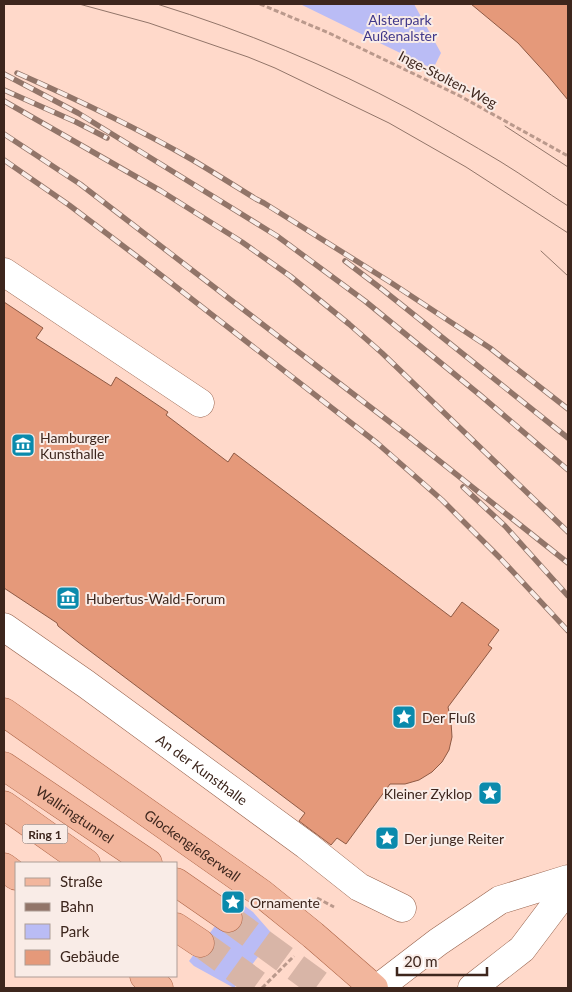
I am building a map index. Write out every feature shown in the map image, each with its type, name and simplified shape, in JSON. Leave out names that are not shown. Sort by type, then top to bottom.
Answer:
[{"type":"main road","name":"Glockengießerwall","points":[[4,712],[261,892],[374,988]]},
{"type":"main road","name":"Wallringtunnel","points":[[4,766],[147,862]]},
{"type":"main road","name":"Ring 1","points":[[4,805],[85,862]]},
{"type":"main road","points":[[4,867],[15,875]]},
{"type":"main road","points":[[178,883],[228,918]]},
{"type":"main road","points":[[178,928],[200,944]]},
{"type":"main road","points":[[145,977],[159,988]]},
{"type":"street","points":[[4,272],[200,403]]},
{"type":"street","name":"An der Kunsthalle","points":[[4,627],[86,684],[306,845],[360,887],[402,908]]},
{"type":"street","points":[[378,988],[438,942],[500,900],[568,879]]},
{"type":"street","points":[[472,988],[522,948],[568,888]]},
{"type":"path","name":"Inge-Stolten-Weg","points":[[260,4],[329,33],[460,96],[568,156]]},
{"type":"path","points":[[312,895],[338,909]]},
{"type":"path","points":[[262,988],[296,954]]},
{"type":"green space","name":"Alsterpark Außenalster","points":[[300,4],[414,4],[441,53],[433,69]]},
{"type":"green space","points":[[235,899],[253,912],[274,936],[234,988],[194,966],[189,961]]},
{"type":"building","points":[[471,4],[568,4],[568,100],[518,43]]},
{"type":"building","points":[[4,302],[43,328],[36,338],[111,386],[116,377],[168,412],[166,415],[228,462],[234,453],[451,617],[462,602],[499,630],[488,645],[492,648],[448,707],[452,737],[449,750],[442,762],[432,772],[419,780],[405,784],[390,784],[346,844],[337,838],[331,845],[299,821],[305,813],[78,642],[58,626],[57,623],[4,588]]},
{"type":"tunnel","points":[[228,918],[324,988]]},
{"type":"tunnel","points":[[200,943],[262,988]]},
{"type":"tram line","points":[[79,4],[149,23],[275,68],[389,123],[466,167],[568,233]]},
{"type":"tram line","points":[[157,4],[190,14],[286,50],[379,93],[490,155],[568,206]]},
{"type":"tram line","points":[[505,126],[568,167]]},
{"type":"tram line","points":[[541,251],[568,276]]},
{"type":"railway","points":[[17,73],[83,103],[148,136],[191,159],[264,203],[390,282],[490,348],[568,409]]},
{"type":"railway","points":[[4,74],[78,113],[277,236],[365,301],[568,470]]},
{"type":"railway","points":[[4,90],[107,138]]},
{"type":"railway","points":[[4,101],[161,191],[242,242],[290,276],[382,353],[568,532]]},
{"type":"railway","points":[[4,134],[80,184],[408,436],[568,563]]},
{"type":"railway","points":[[4,160],[69,205],[139,258],[377,443],[442,500],[500,558],[568,631]]},
{"type":"railway","points":[[345,261],[568,438]]},
{"type":"railway","points":[[463,487],[505,526],[568,596]]},
{"type":"place","name":"Hamburger Kunsthalle","points":[[23,445]]},
{"type":"place","name":"Hubertus-Wald-Forum","points":[[68,598]]},
{"type":"place","name":"Der Fluß","points":[[404,717]]},
{"type":"place","name":"Kleiner Zyklop","points":[[490,793]]},
{"type":"place","name":"Der junge Reiter","points":[[387,838]]},
{"type":"place","name":"Ornamente","points":[[233,902]]}]
